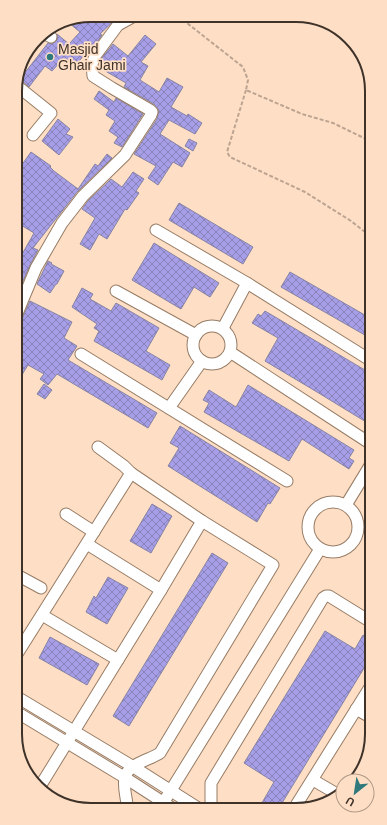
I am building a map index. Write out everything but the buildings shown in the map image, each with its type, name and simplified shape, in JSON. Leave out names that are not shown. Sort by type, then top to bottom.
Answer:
[{"type":"street","points":[[22,302],[36,268],[62,224],[83,196],[125,155],[151,115],[152,112],[150,110],[93,76],[92,64],[95,56],[118,25],[123,22]]},
{"type":"street","points":[[22,90],[51,113],[33,135]]},
{"type":"street","points":[[156,230],[247,283],[365,357]]},
{"type":"street","points":[[223,328],[247,283]]},
{"type":"street","points":[[116,291],[196,334]]},
{"type":"street","points":[[213,326],[223,328],[229,335],[232,343],[230,352],[223,360],[213,364],[202,361],[195,354],[193,344],[196,334],[203,328],[213,326]]},
{"type":"street","points":[[230,352],[365,440]]},
{"type":"street","points":[[80,354],[287,481]]},
{"type":"street","points":[[169,408],[202,361]]},
{"type":"street","points":[[98,447],[131,473],[202,521],[273,565],[160,753],[153,758],[132,766],[124,777],[127,803]]},
{"type":"street","points":[[22,646],[131,473]]},
{"type":"street","points":[[346,505],[365,474]]},
{"type":"street","points":[[333,501],[346,505],[355,514],[359,527],[355,540],[346,549],[333,552],[320,549],[311,539],[307,526],[311,514],[320,505],[333,501]]},
{"type":"street","points":[[66,514],[94,532]]},
{"type":"street","points":[[42,783],[202,521]]},
{"type":"street","points":[[87,544],[161,590]]},
{"type":"street","points":[[166,803],[170,791],[320,549]]},
{"type":"street","points":[[22,578],[41,588]]},
{"type":"street","points":[[211,803],[211,783],[323,598],[330,596],[365,618]]},
{"type":"street","points":[[42,614],[118,660]]},
{"type":"street","points":[[298,803],[365,695]]},
{"type":"street","points":[[22,700],[190,803]]},
{"type":"street","points":[[356,709],[365,714]]},
{"type":"street","points":[[22,716],[124,777],[161,803]]},
{"type":"street","points":[[313,780],[334,792]]},
{"type":"path","points":[[186,22],[243,67],[248,80],[227,152],[230,156],[305,192],[345,217],[365,232]]},
{"type":"path","points":[[246,90],[302,114],[333,123],[365,139]]},
{"type":"place","name":"Masjid Ghair Jami","points":[[50,57]]}]
